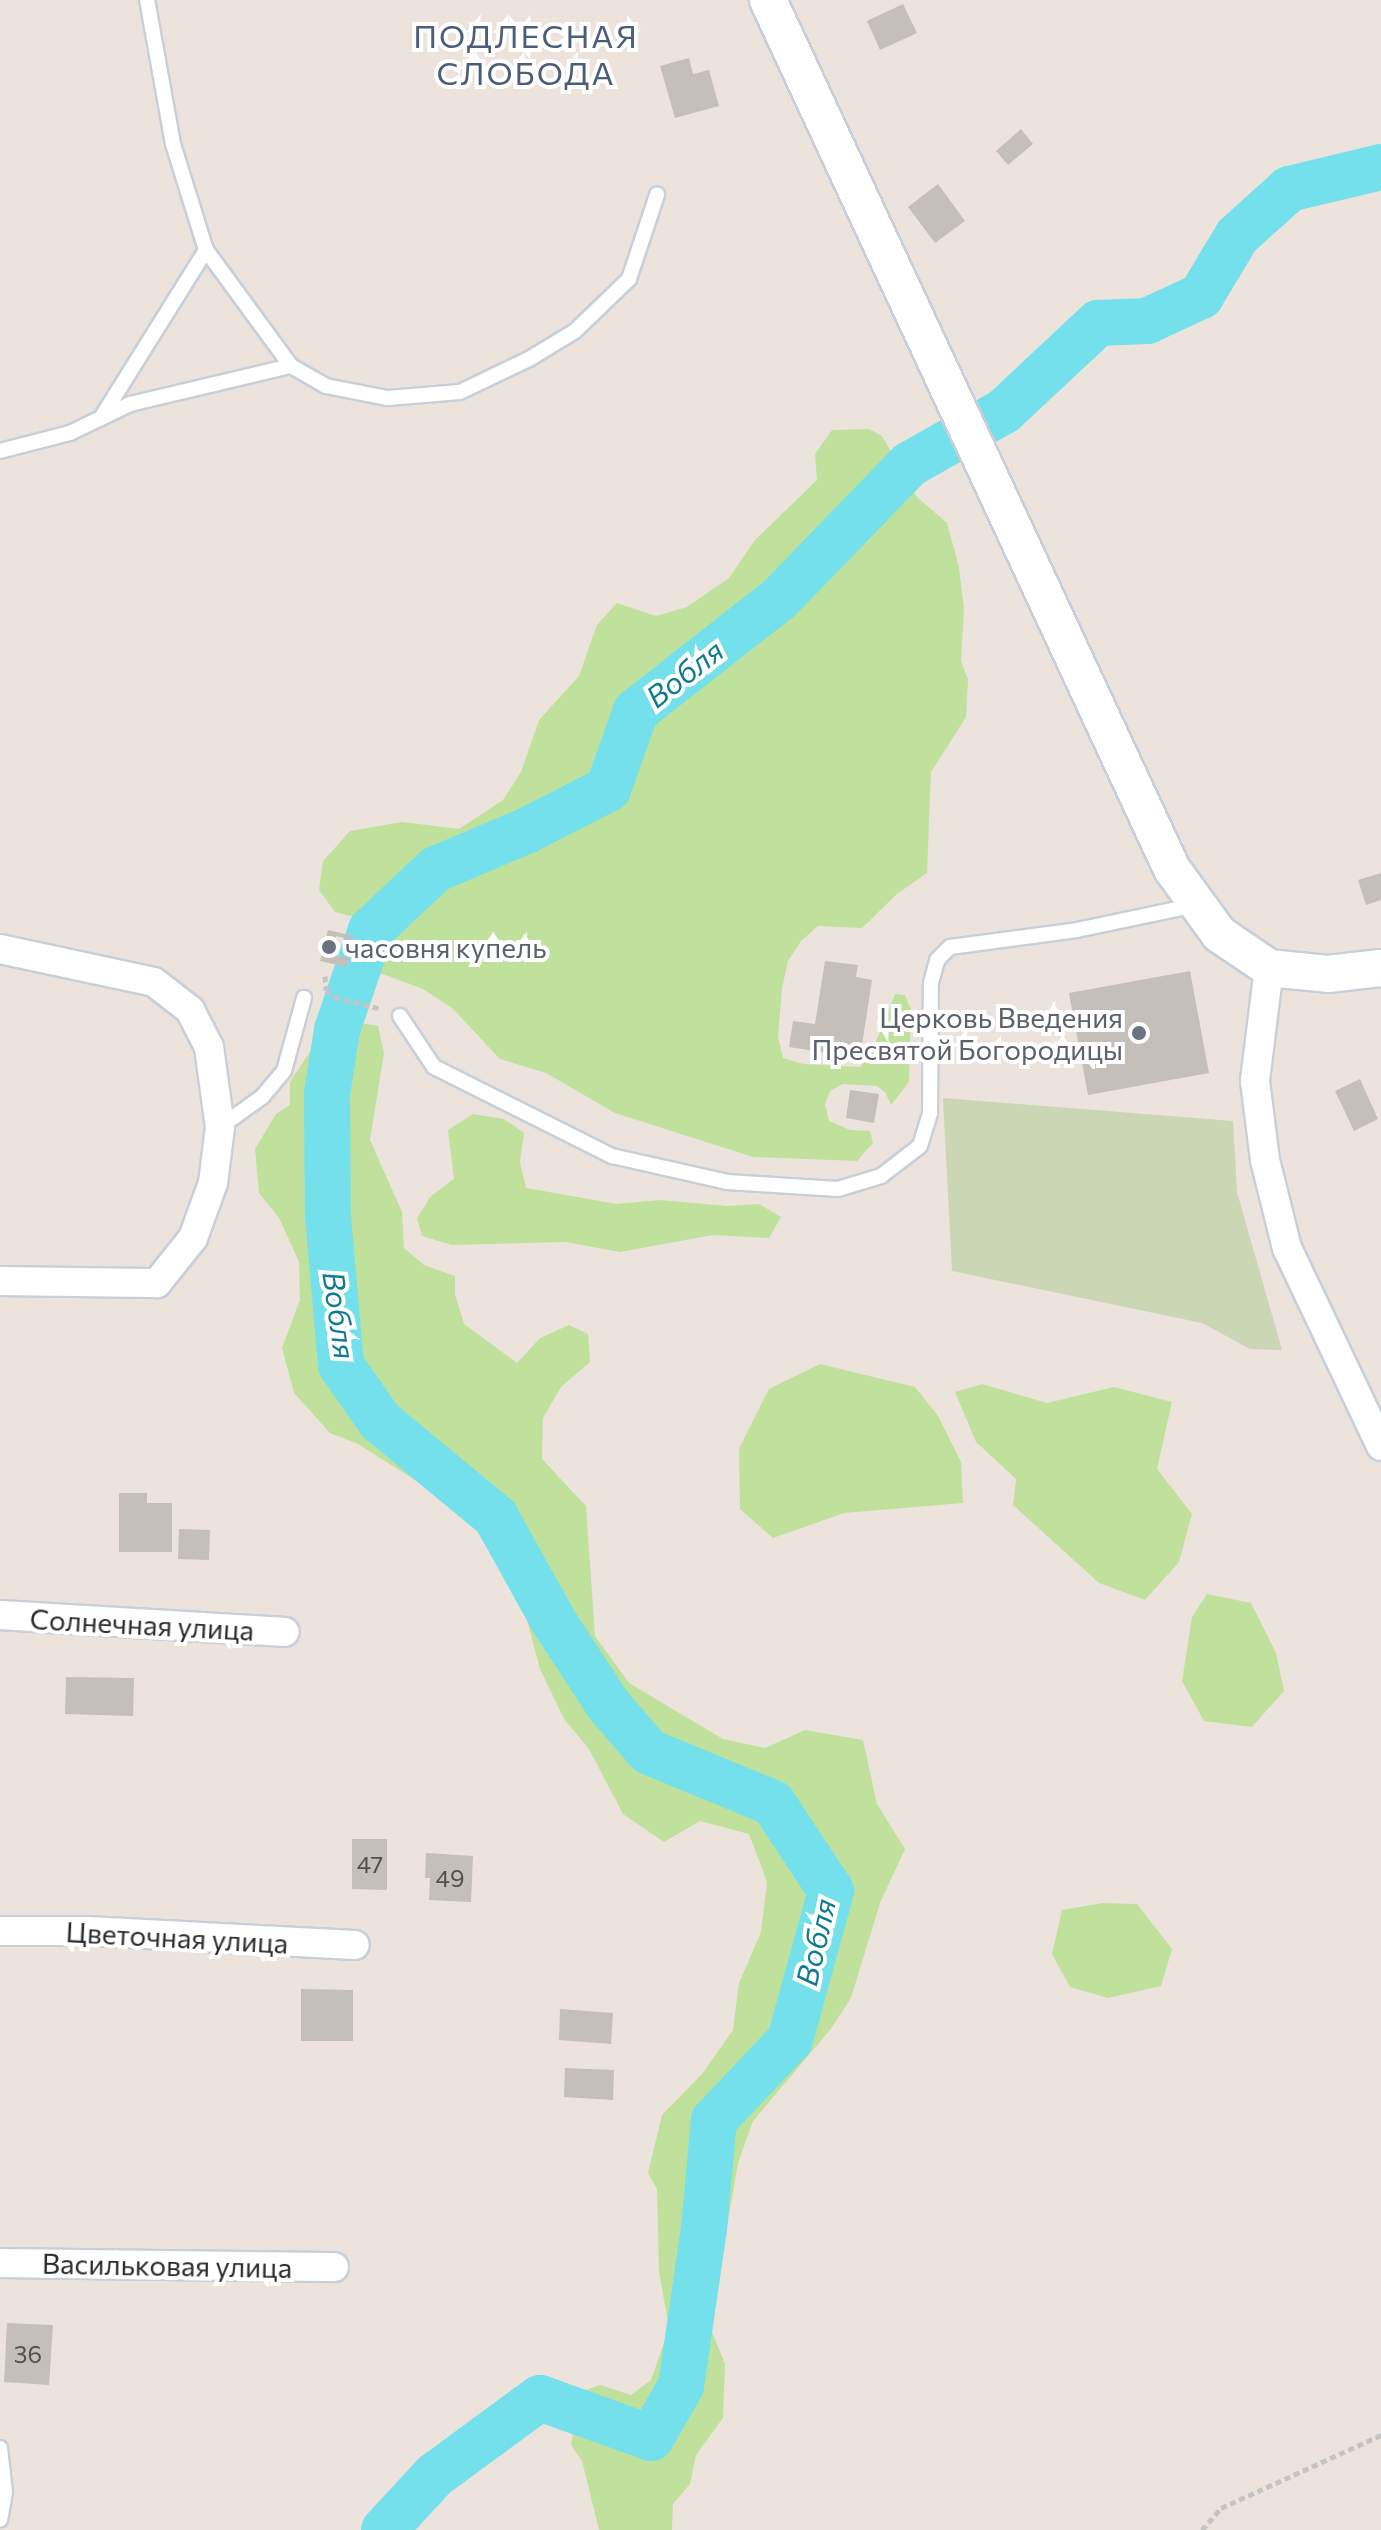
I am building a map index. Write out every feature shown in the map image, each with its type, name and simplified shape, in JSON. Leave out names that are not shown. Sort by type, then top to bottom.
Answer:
[{"type":"street","points":[[768,0],[1172,869],[1219,934],[1269,968],[1328,974],[1381,968]]},
{"type":"street","points":[[0,949],[154,982],[190,1010],[209,1047],[220,1127],[213,1183],[193,1238],[157,1283],[0,1281]]},
{"type":"street","points":[[1269,968],[1255,1081],[1265,1160],[1287,1248],[1381,1446]]},
{"type":"street","name":"Солнечная улица","points":[[0,1615],[284,1632]]},
{"type":"street","name":"Цветочная улица","points":[[0,1931],[88,1931],[355,1945]]},
{"type":"street","name":"Васильковая улица","points":[[0,2263],[334,2267]]},
{"type":"lane","points":[[147,0],[173,144],[206,250],[291,366],[326,386],[388,398],[460,392],[529,359],[575,331],[629,279],[657,195]]},
{"type":"lane","points":[[100,418],[206,250]]},
{"type":"lane","points":[[0,451],[70,433],[130,404],[291,366]]},
{"type":"lane","points":[[400,1016],[434,1067],[612,1156],[727,1182],[838,1189],[881,1176],[920,1146],[930,1113],[931,983],[937,960],[950,947],[1077,930],[1198,904]]},
{"type":"lane","points":[[220,1127],[262,1097],[284,1071],[304,998]]},
{"type":"lane","points":[[0,2448],[5,2492],[0,2520]]},
{"type":"path","points":[[325,976],[326,990],[334,997],[375,1006]]},
{"type":"path","points":[[1202,2530],[1221,2508],[1381,2435]]},
{"type":"green space","points":[[869,429],[882,436],[917,497],[947,523],[959,567],[964,609],[961,661],[968,680],[966,717],[931,772],[927,873],[897,894],[862,928],[818,926],[801,941],[788,961],[782,988],[778,1037],[783,1058],[804,1064],[860,1067],[872,1052],[895,994],[905,995],[911,1009],[909,1082],[891,1105],[885,1092],[877,1086],[843,1084],[830,1091],[825,1104],[829,1121],[850,1130],[870,1131],[873,1143],[857,1161],[753,1157],[615,1113],[546,1073],[500,1059],[452,1008],[423,989],[380,973],[378,947],[362,919],[335,912],[319,890],[323,861],[350,831],[402,822],[459,829],[503,800],[521,772],[539,720],[579,676],[597,625],[617,603],[656,616],[687,607],[729,578],[755,540],[817,480],[815,454],[832,430]]},
{"type":"green space","points":[[328,1017],[378,1026],[384,1053],[370,1140],[402,1212],[404,1248],[424,1265],[455,1276],[455,1294],[464,1324],[517,1363],[540,1338],[569,1325],[588,1334],[590,1362],[561,1387],[543,1418],[542,1459],[586,1506],[595,1636],[629,1683],[723,1739],[765,1748],[805,1730],[863,1740],[877,1804],[905,1849],[880,1903],[851,1998],[830,2030],[753,2121],[738,2163],[710,2327],[725,2364],[723,2418],[696,2455],[690,2484],[673,2504],[672,2530],[599,2530],[582,2461],[571,2445],[580,2392],[600,2385],[631,2395],[651,2380],[669,2328],[659,2272],[657,2189],[648,2173],[662,2115],[702,2074],[733,2030],[739,1983],[761,1932],[767,1882],[749,1834],[700,1821],[664,1842],[623,1814],[589,1749],[564,1719],[540,1669],[521,1597],[496,1554],[462,1510],[358,1444],[330,1433],[294,1393],[282,1348],[300,1300],[299,1262],[279,1218],[259,1193],[255,1149],[276,1114],[290,1105],[290,1082],[313,1047],[320,1022]]},
{"type":"green space","points":[[943,1098],[1233,1121],[1237,1192],[1282,1350],[1250,1349],[1202,1323],[952,1271]]},
{"type":"green space","points":[[473,1114],[504,1119],[524,1133],[520,1162],[526,1188],[617,1204],[660,1200],[727,1206],[759,1204],[781,1217],[769,1238],[713,1235],[620,1252],[566,1242],[452,1245],[422,1236],[417,1218],[431,1196],[454,1179],[448,1130]]},
{"type":"green space","points":[[820,1364],[915,1387],[938,1416],[961,1462],[963,1503],[844,1513],[773,1538],[740,1509],[739,1449],[769,1389]]},
{"type":"green space","points":[[982,1384],[1047,1403],[1114,1387],[1172,1402],[1157,1469],[1192,1514],[1179,1562],[1145,1600],[1099,1583],[1013,1505],[1016,1479],[976,1442],[955,1392]]},
{"type":"green space","points":[[1207,1594],[1251,1603],[1276,1653],[1284,1691],[1252,1727],[1204,1721],[1182,1681],[1192,1617]]},
{"type":"green space","points":[[1103,1903],[1137,1904],[1172,1949],[1161,1986],[1108,1998],[1070,1987],[1052,1954],[1062,1910]]},
{"type":"building","points":[[903,4],[917,33],[880,50],[867,21]]},
{"type":"building","points":[[689,58],[693,74],[709,70],[719,106],[675,118],[660,66]]},
{"type":"building","points":[[1021,129],[1033,144],[1008,165],[996,151]]},
{"type":"building","points":[[938,184],[965,221],[935,243],[908,207]]},
{"type":"building","points":[[1381,873],[1381,900],[1366,905],[1358,880]]},
{"type":"building","name":"часовня купель","points":[[328,930],[354,936],[347,967],[320,961]],"holes":[[[336,936],[349,939],[345,958],[332,954]]]},
{"type":"building","points":[[825,961],[858,965],[856,977],[872,980],[860,1058],[789,1047],[793,1021],[815,1024]]},
{"type":"building","name":"Церковь Введения Пресвятой Богородицы","points":[[1190,971],[1209,1073],[1088,1095],[1069,993]]},
{"type":"building","points":[[1360,1079],[1378,1119],[1354,1131],[1335,1091]]},
{"type":"building","points":[[850,1090],[879,1094],[874,1123],[846,1118]]},
{"type":"building","points":[[119,1493],[147,1493],[147,1503],[172,1503],[172,1552],[119,1552]]},
{"type":"building","points":[[179,1529],[210,1530],[209,1560],[178,1559]]},
{"type":"building","points":[[66,1677],[134,1678],[133,1716],[65,1714]]},
{"type":"building","points":[[352,1839],[387,1839],[387,1890],[352,1889]]},
{"type":"building","points":[[426,1853],[473,1856],[471,1902],[429,1900],[430,1878],[425,1878]]},
{"type":"building","points":[[301,1989],[353,1990],[353,2041],[301,2041]]},
{"type":"building","points":[[560,2009],[613,2013],[611,2044],[559,2040]]},
{"type":"building","points":[[565,2068],[614,2070],[613,2100],[564,2097]]},
{"type":"building","points":[[7,2323],[53,2325],[49,2385],[4,2382]]},
{"type":"waterway","name":"Вобля","points":[[384,2530],[435,2475],[540,2398],[651,2438],[681,2386],[704,2229],[714,2120],[790,2040],[831,1891],[773,1803],[649,1752],[609,1706],[553,1620],[496,1517],[380,1421],[341,1365],[328,1217],[327,1094],[337,1030],[371,930],[436,869],[526,831],[608,789],[636,711],[779,599],[910,464],[1004,411],[1098,323],[1147,321],[1201,296],[1237,236],[1289,189],[1381,167]]},
{"type":"place","name":"часовня купель","points":[[329,947]]},
{"type":"place","name":"Церковь Введения Пресвятой Богородицы","points":[[1139,1033]]},
{"type":"district","name":"ПОДЛЕСНАЯ СЛОБОДА","points":[[526,54]]}]
